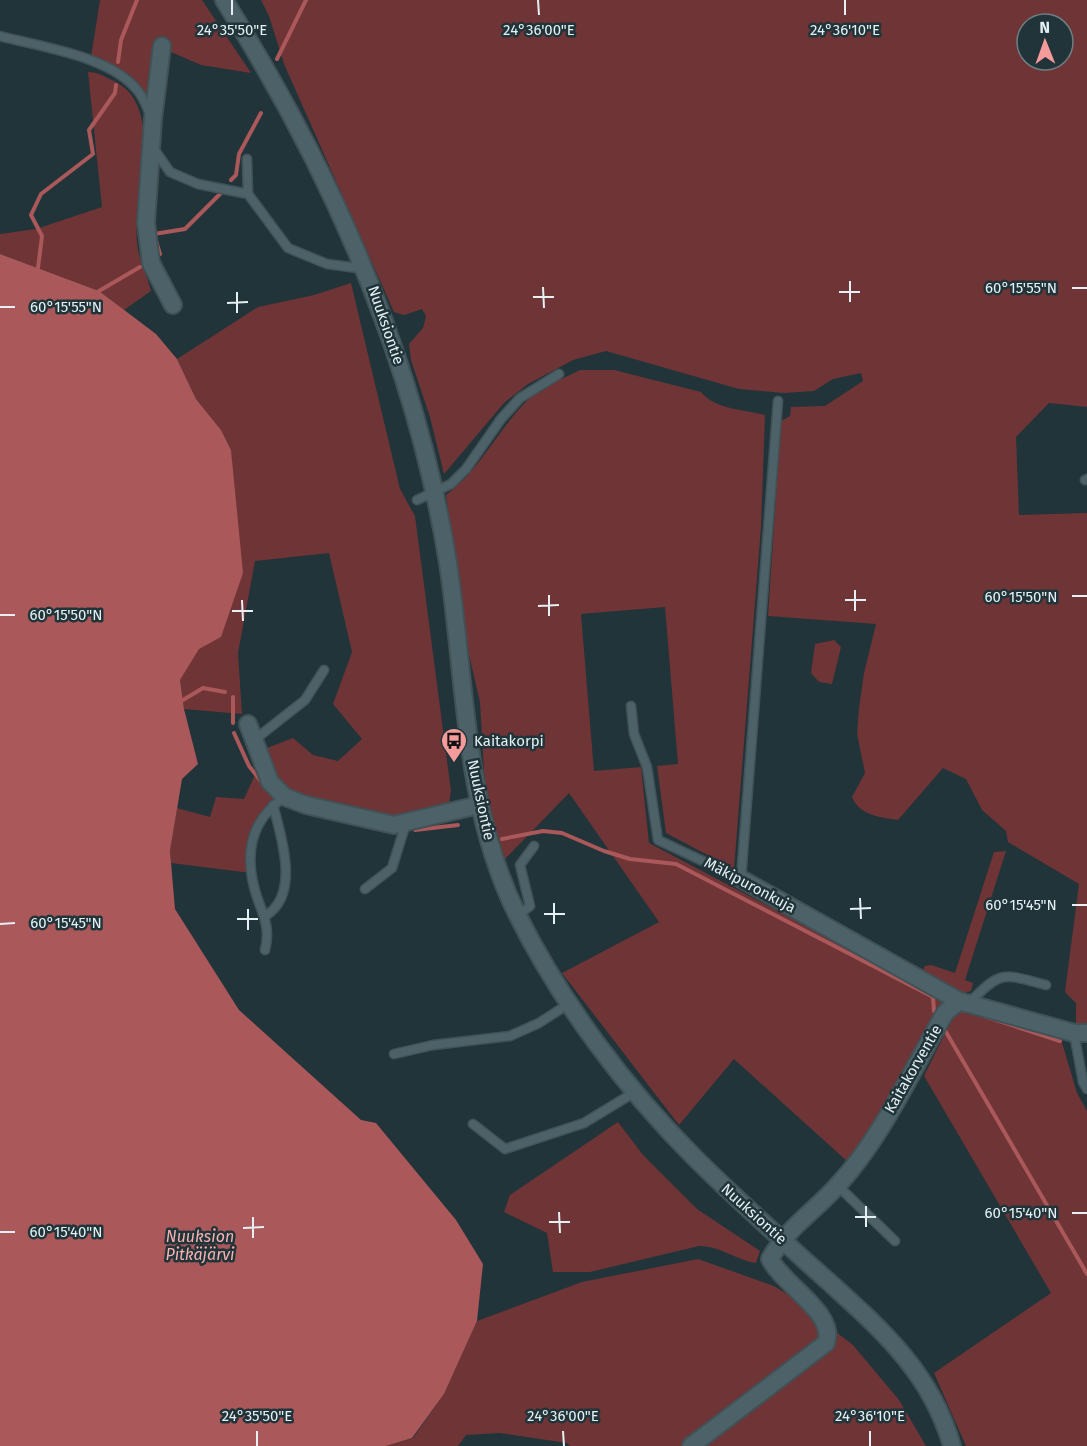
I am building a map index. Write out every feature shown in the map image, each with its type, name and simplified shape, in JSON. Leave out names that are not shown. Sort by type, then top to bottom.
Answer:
[{"type":"street","name":"Nuuksiontie","points":[[224,0],[268,70],[303,134],[366,269],[413,407],[434,493],[447,563],[479,805],[504,885],[518,915],[570,1002],[635,1092],[692,1156],[869,1317],[908,1358],[929,1390],[946,1424],[952,1446]]},
{"type":"street","points":[[162,46],[151,145],[147,242],[156,277],[172,305]]},
{"type":"street","points":[[248,724],[252,741],[279,801],[394,825],[479,805]]},
{"type":"street","name":"Mäkipuronkuja","points":[[741,879],[965,1002]]},
{"type":"street","points":[[965,1002],[1081,1033]]},
{"type":"street","name":"Kaitakorventie","points":[[691,1446],[826,1343],[828,1326],[821,1315],[784,1280],[770,1259],[801,1217],[838,1186],[870,1143],[945,1013],[965,1002]]},
{"type":"lane","points":[[0,36],[88,59],[121,75],[139,91],[153,119]]},
{"type":"lane","points":[[151,145],[170,172],[198,184],[248,194]]},
{"type":"lane","points":[[247,159],[248,194],[288,248],[327,264],[366,269]]},
{"type":"lane","points":[[417,500],[451,484],[466,469],[495,427],[519,398],[559,374]]},
{"type":"lane","points":[[741,879],[778,401]]},
{"type":"lane","points":[[252,741],[305,700],[324,670]]},
{"type":"lane","name":"Mäkipuronkuja","points":[[631,706],[634,734],[646,767],[658,840],[741,879]]},
{"type":"lane","points":[[266,916],[280,905],[284,889],[279,801]]},
{"type":"lane","points":[[264,950],[267,941],[266,916],[251,873],[251,844],[260,819],[279,801]]},
{"type":"lane","points":[[365,889],[392,868],[406,823]]},
{"type":"lane","points":[[518,915],[530,906],[520,865],[534,846]]},
{"type":"lane","points":[[965,1002],[991,980],[1009,975],[1046,985]]},
{"type":"lane","points":[[393,1054],[433,1045],[510,1036],[539,1023],[570,1002]]},
{"type":"lane","points":[[1081,1033],[1083,1082],[1087,1089]]},
{"type":"lane","points":[[473,1124],[505,1149],[584,1123],[635,1092]]},
{"type":"lane","points":[[838,1186],[895,1241]]},
{"type":"shaded area","points":[[100,0],[202,0],[251,73],[201,65],[157,46],[151,101],[132,80],[91,57]]},
{"type":"shaded area","points":[[261,0],[1087,0],[1087,407],[1049,403],[1016,437],[1019,515],[1087,513],[1087,1027],[1076,1025],[1076,1003],[1065,992],[1079,884],[1008,842],[1006,831],[982,810],[966,779],[943,768],[898,820],[871,814],[860,808],[852,797],[865,773],[857,734],[859,708],[864,673],[876,624],[768,616],[781,421],[790,416],[791,407],[825,406],[863,381],[861,373],[833,379],[814,391],[784,393],[739,389],[606,351],[573,360],[528,384],[504,403],[444,474],[430,417],[411,360],[409,344],[423,328],[426,316],[422,309],[404,315],[394,312],[284,64],[269,16]]},
{"type":"shaded area","points":[[88,72],[114,81],[130,93],[139,111],[143,131],[144,154],[137,242],[151,291],[124,310],[99,291],[0,254],[0,234],[36,229],[102,207]]},
{"type":"shaded area","points":[[351,283],[400,489],[415,516],[451,791],[449,804],[394,818],[308,799],[286,790],[260,819],[251,873],[171,863],[170,851],[177,808],[210,817],[216,797],[244,799],[267,748],[293,738],[313,755],[338,761],[362,739],[333,704],[352,652],[329,553],[255,561],[238,653],[242,714],[184,709],[180,680],[199,648],[221,637],[233,483],[231,450],[221,430],[196,399],[177,359],[258,307],[314,295]]},
{"type":"shaded area","points":[[580,370],[614,370],[701,392],[707,398],[722,405],[765,415],[761,527],[734,869],[666,833],[657,766],[678,764],[665,607],[581,614],[594,771],[641,767],[649,843],[946,1000],[849,1163],[734,1059],[679,1125],[562,973],[659,922],[569,793],[505,859],[502,852],[485,789],[480,702],[469,655],[446,495],[471,472],[511,419],[534,394]]},
{"type":"shaded area","points":[[834,640],[841,647],[832,684],[819,682],[811,673],[815,644]]},
{"type":"shaded area","points":[[1006,851],[965,980],[973,983],[971,991],[960,994],[927,979],[923,969],[925,966],[931,965],[955,973],[994,852]]},
{"type":"shaded area","points":[[970,1008],[1060,1036],[1077,1093],[1087,1111],[1087,1446],[966,1446],[934,1373],[1051,1293],[924,1076],[953,1017]]},
{"type":"shaded area","points":[[618,1122],[643,1155],[697,1209],[760,1251],[756,1263],[714,1248],[699,1246],[590,1272],[553,1272],[547,1233],[504,1212],[510,1195]]},
{"type":"shaded area","points":[[698,1259],[774,1286],[821,1315],[828,1326],[853,1345],[899,1400],[926,1446],[570,1446],[567,1443],[500,1433],[466,1435],[458,1446],[386,1446],[413,1438],[444,1394],[477,1321],[582,1282]]},
{"type":"water","name":"Nuuksion Pitkäjärvi","points":[[0,254],[99,291],[156,334],[177,359],[196,399],[221,430],[231,450],[243,573],[221,637],[199,649],[180,680],[184,709],[198,764],[182,779],[170,851],[175,909],[239,1010],[361,1120],[376,1123],[456,1220],[483,1264],[477,1321],[444,1394],[412,1438],[386,1446],[0,1446]]},
{"type":"waterway","points":[[118,62],[121,40],[137,0]]},
{"type":"waterway","points":[[277,59],[306,0]]},
{"type":"waterway","points":[[38,268],[42,236],[31,215],[41,194],[93,154],[89,130],[115,93],[116,85]]},
{"type":"waterway","points":[[231,180],[236,175],[239,154],[261,113]]},
{"type":"waterway","points":[[160,254],[154,234],[185,229],[220,194]]},
{"type":"waterway","points":[[99,291],[140,267]]},
{"type":"waterway","points":[[183,700],[203,688],[225,692]]},
{"type":"waterway","points":[[233,697],[233,723]]},
{"type":"waterway","points":[[234,733],[249,766],[264,785]]},
{"type":"waterway","points":[[415,830],[458,825]]},
{"type":"waterway","points":[[502,839],[543,831],[562,833],[604,851],[630,859],[676,864],[933,997],[934,1011]]},
{"type":"waterway","points":[[984,1016],[1060,1041]]},
{"type":"waterway","points":[[946,1032],[1087,1274]]},
{"type":"place","name":"Kaitakorpi","points":[[454,764]]}]
